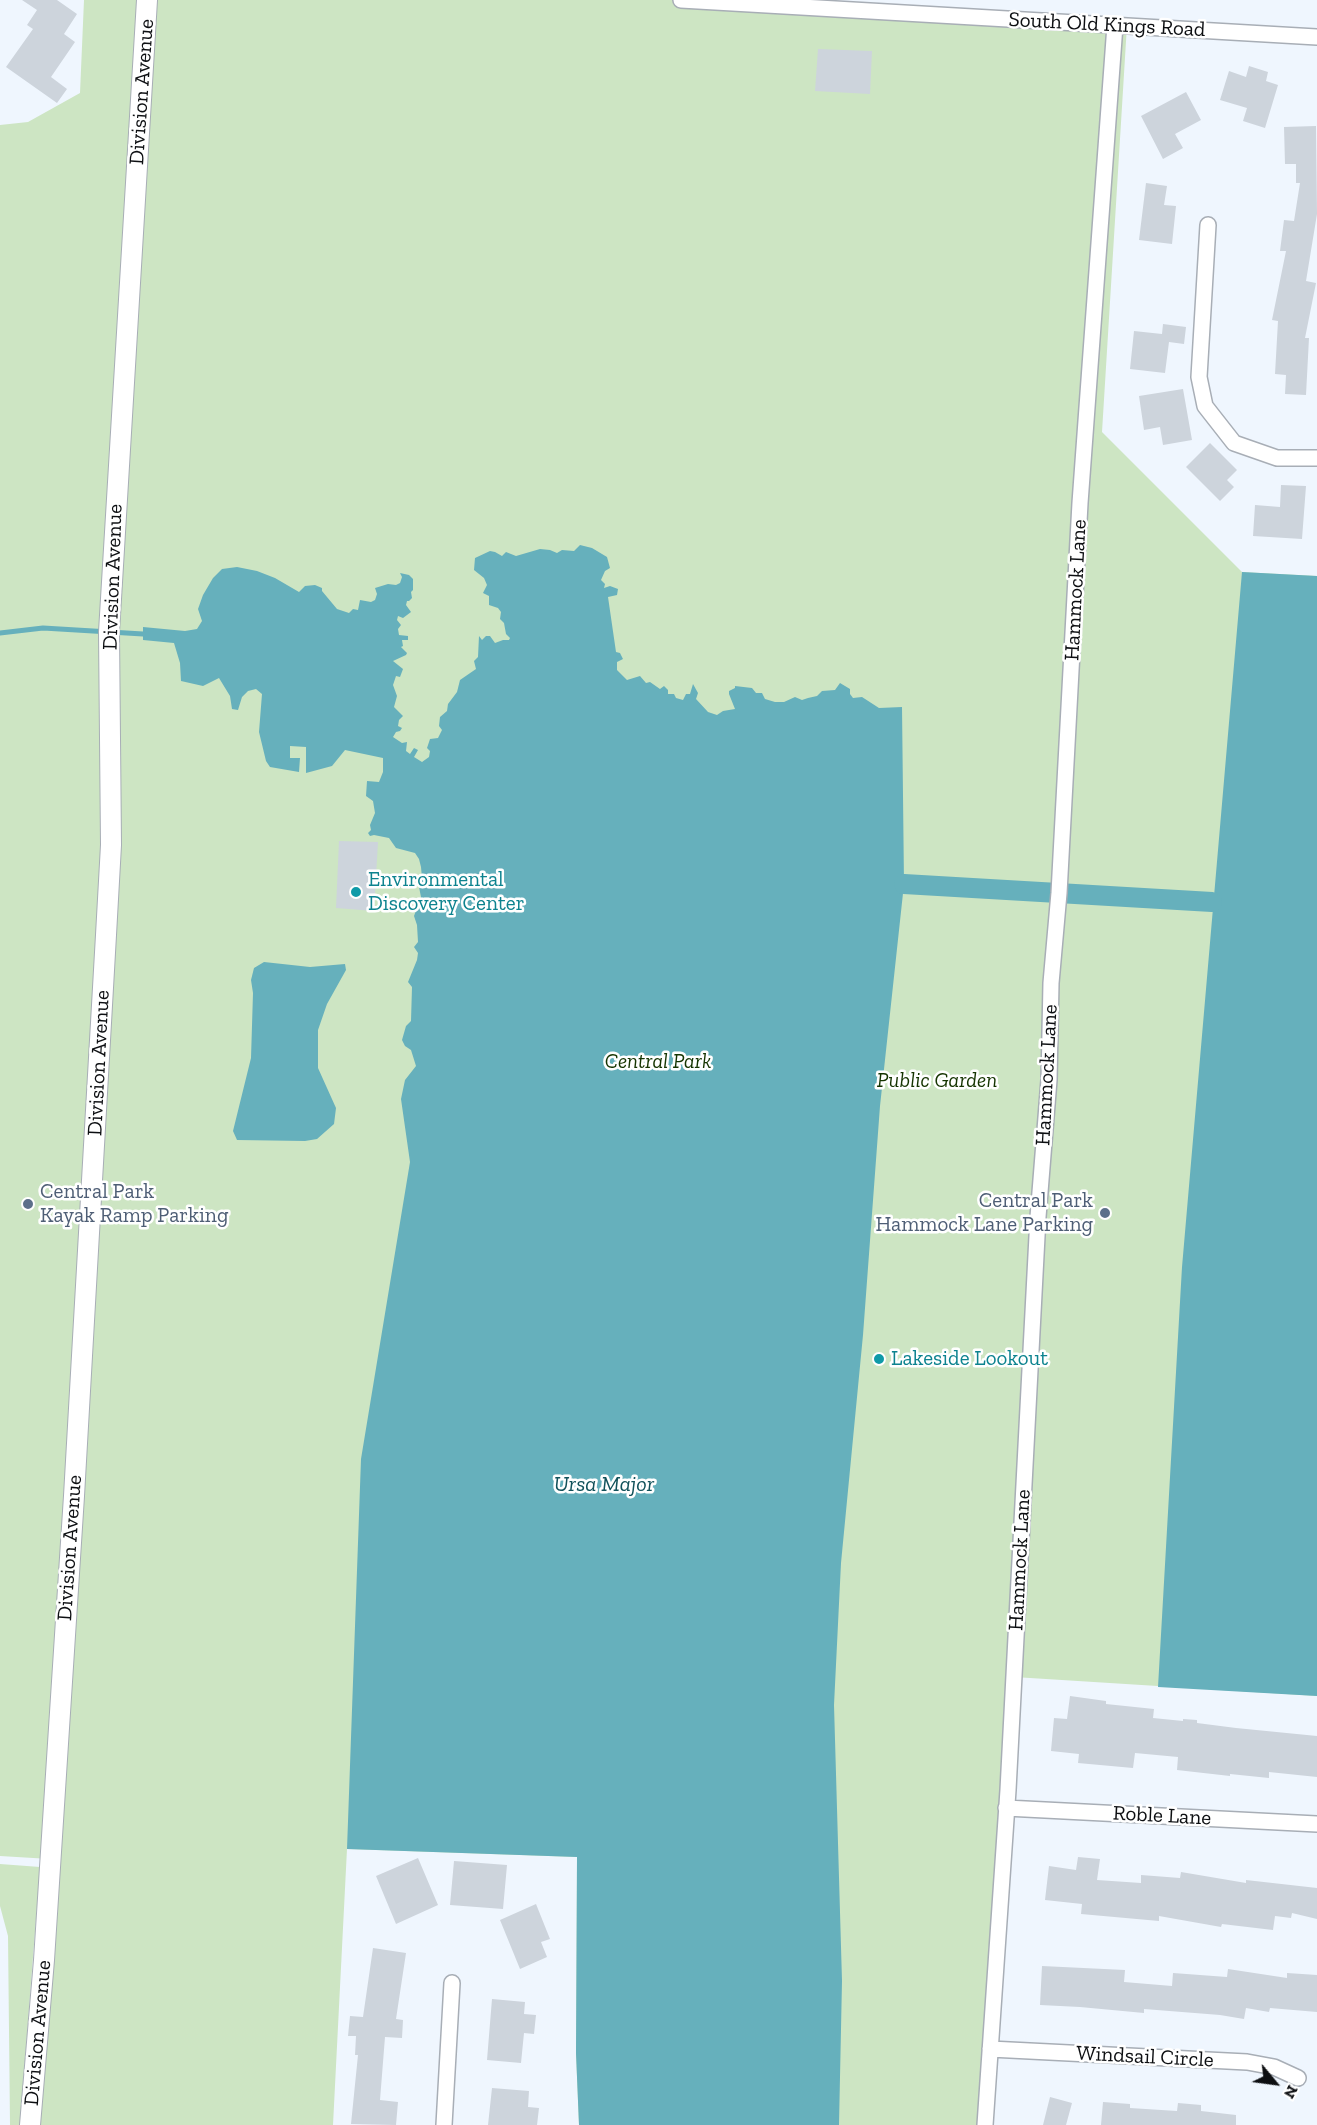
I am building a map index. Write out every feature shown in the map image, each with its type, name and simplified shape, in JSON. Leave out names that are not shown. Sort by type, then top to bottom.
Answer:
[{"type":"street","name":"Division Avenue","points":[[30,2125],[44,1960],[74,1496],[105,958],[111,844],[109,632],[147,0]]},
{"type":"street","name":"South Old Kings Road","points":[[681,0],[907,7],[1114,25],[1317,37]]},
{"type":"street","name":"Hammock Lane","points":[[985,2125],[1006,1808],[1038,1217],[1049,1080],[1051,983],[1059,893],[1080,503],[1114,25]]},
{"type":"street","points":[[1208,225],[1199,377],[1205,406],[1234,443],[1277,458],[1317,458]]},
{"type":"street","name":"Roble Lane","points":[[1006,1808],[1317,1824]]},
{"type":"street","points":[[444,2125],[452,1983]]},
{"type":"street","name":"Windsail Circle","points":[[990,2049],[1247,2062],[1274,2067],[1298,2079]]},
{"type":"green space","name":"Central Park","points":[[84,0],[688,0],[1127,25],[1102,432],[1242,572],[1317,576],[1317,1696],[1014,1677],[985,2125],[579,2125],[576,2053],[577,1857],[347,1849],[333,2125],[30,2125],[50,1859],[0,1856],[0,125],[28,122],[80,93]]},
{"type":"green space","points":[[0,1864],[40,1867],[20,2125],[10,2125],[8,1936],[0,1906]]},
{"type":"water","name":"Ursa Major","points":[[580,545],[592,548],[607,557],[610,568],[605,571],[601,580],[605,584],[604,588],[610,586],[618,589],[617,595],[608,597],[616,652],[620,653],[623,659],[617,662],[617,670],[627,680],[640,676],[646,683],[650,682],[660,689],[664,686],[668,694],[674,694],[676,698],[683,700],[686,694],[690,694],[693,684],[698,693],[696,699],[708,712],[717,715],[723,711],[735,709],[729,691],[735,686],[752,688],[756,693],[762,693],[765,699],[784,702],[795,697],[802,700],[817,696],[822,691],[835,690],[840,683],[850,689],[853,698],[862,697],[879,708],[902,707],[904,884],[880,1106],[863,1335],[841,1563],[834,1705],[842,1981],[839,2125],[579,2125],[576,2053],[577,1857],[347,1849],[361,1459],[410,1162],[401,1099],[405,1080],[416,1066],[411,1050],[402,1040],[406,1026],[411,1021],[412,987],[408,982],[418,953],[414,947],[418,942],[414,916],[421,897],[419,887],[422,878],[421,867],[415,853],[396,848],[389,838],[370,836],[368,833],[371,830],[370,825],[375,813],[373,801],[366,796],[367,781],[379,782],[383,772],[383,758],[345,750],[332,766],[306,773],[306,747],[290,746],[290,758],[300,758],[299,772],[270,767],[266,761],[259,732],[262,694],[256,689],[248,691],[242,697],[238,710],[232,709],[230,696],[219,678],[203,686],[181,681],[180,663],[174,643],[143,640],[143,627],[185,631],[197,629],[202,621],[198,609],[203,595],[213,578],[222,569],[237,567],[257,571],[299,592],[305,586],[315,585],[322,588],[337,609],[349,613],[353,609],[358,610],[360,600],[371,602],[375,600],[377,594],[375,588],[400,583],[402,577],[400,573],[409,575],[413,579],[413,590],[412,598],[407,601],[406,605],[411,612],[403,618],[398,616],[397,620],[401,625],[398,629],[399,635],[408,636],[408,640],[402,640],[403,646],[401,647],[407,653],[393,661],[403,669],[400,677],[396,676],[393,685],[397,696],[394,707],[403,716],[398,726],[402,728],[393,737],[402,743],[407,742],[406,751],[410,754],[414,748],[418,750],[414,757],[422,762],[429,757],[430,751],[427,748],[430,739],[438,738],[442,730],[439,726],[440,717],[447,711],[448,704],[457,692],[460,680],[476,669],[474,661],[478,657],[479,636],[482,640],[490,636],[495,643],[510,638],[500,619],[501,612],[498,608],[489,605],[489,596],[483,593],[487,585],[484,578],[474,570],[475,558],[490,551],[502,556],[506,552],[516,556],[540,549],[557,553],[562,550],[574,551]]},
{"type":"water","points":[[1242,572],[1317,576],[1317,1696],[1158,1687],[1182,1267]]},
{"type":"water","points":[[264,962],[310,967],[345,964],[346,970],[327,1004],[318,1030],[318,1068],[336,1108],[334,1124],[317,1139],[305,1141],[237,1140],[233,1131],[251,1058],[253,993],[251,980],[254,968]]},
{"type":"building","points":[[22,0],[57,0],[77,14],[64,34],[75,42],[51,77],[67,89],[57,103],[6,67],[33,29],[27,25],[37,10]]},
{"type":"building","points":[[818,49],[872,51],[870,94],[815,91]]},
{"type":"building","points":[[1249,66],[1268,72],[1266,81],[1278,85],[1265,128],[1243,121],[1247,108],[1220,100],[1229,71],[1246,77]]},
{"type":"building","points":[[1186,92],[1201,120],[1175,134],[1183,148],[1163,159],[1141,116]]},
{"type":"building","points":[[1316,126],[1317,214],[1306,281],[1316,283],[1305,338],[1309,338],[1306,395],[1285,394],[1286,375],[1275,374],[1278,321],[1272,320],[1286,251],[1280,251],[1284,220],[1294,221],[1300,183],[1296,183],[1296,164],[1285,164],[1284,127]]},
{"type":"building","points":[[1146,183],[1167,186],[1164,205],[1176,206],[1172,244],[1139,240]]},
{"type":"building","points":[[1163,324],[1186,327],[1184,344],[1169,342],[1165,373],[1130,369],[1134,331],[1162,334]]},
{"type":"building","points":[[1183,389],[1192,440],[1163,445],[1160,427],[1144,430],[1139,396]]},
{"type":"building","points":[[1210,443],[1237,470],[1227,480],[1234,487],[1220,501],[1186,467]]},
{"type":"building","points":[[1281,485],[1306,486],[1302,539],[1253,536],[1255,505],[1280,507]]},
{"type":"building","name":"Environmental Discovery Center","points":[[339,841],[378,842],[374,911],[336,908]]},
{"type":"building","points":[[1070,1696],[1106,1701],[1106,1704],[1154,1709],[1153,1718],[1197,1720],[1197,1723],[1317,1736],[1317,1777],[1269,1772],[1269,1778],[1177,1770],[1178,1757],[1135,1753],[1133,1768],[1078,1763],[1079,1754],[1051,1751],[1054,1718],[1067,1719]]},
{"type":"building","points":[[1078,1857],[1100,1859],[1097,1880],[1141,1883],[1141,1875],[1180,1878],[1181,1872],[1246,1883],[1246,1880],[1317,1888],[1317,1919],[1292,1913],[1291,1918],[1275,1916],[1273,1930],[1222,1924],[1221,1927],[1159,1916],[1159,1921],[1081,1914],[1082,1904],[1045,1900],[1049,1866],[1076,1870]]},
{"type":"building","points":[[418,1858],[438,1905],[396,1924],[376,1876]]},
{"type":"building","points":[[454,1861],[507,1865],[503,1909],[450,1905]]},
{"type":"building","points":[[536,1904],[550,1939],[541,1942],[547,1957],[520,1969],[500,1920]]},
{"type":"building","points":[[373,1948],[406,1953],[396,2019],[403,2020],[402,2038],[385,2037],[380,2100],[398,2102],[396,2125],[351,2124],[358,2055],[355,2055],[356,2036],[348,2036],[350,2016],[363,2017]]},
{"type":"building","points":[[1042,1966],[1125,1970],[1124,1982],[1172,1986],[1173,1973],[1227,1977],[1228,1969],[1287,1978],[1287,1973],[1317,1975],[1317,2012],[1270,2008],[1269,2012],[1246,2008],[1244,2019],[1144,2009],[1144,2013],[1040,2005]]},
{"type":"building","points":[[492,1999],[525,2002],[524,2014],[536,2015],[534,2034],[524,2033],[521,2063],[487,2060]]},
{"type":"building","points":[[492,2088],[529,2091],[528,2107],[539,2108],[537,2125],[488,2125]]},
{"type":"building","points":[[1050,2097],[1072,2103],[1066,2125],[1043,2125]]},
{"type":"building","points":[[1103,2102],[1130,2104],[1130,2108],[1177,2111],[1178,2103],[1201,2105],[1201,2111],[1236,2115],[1236,2125],[1101,2125]]},
{"type":"waterway","points":[[0,633],[43,628],[143,634]]},
{"type":"waterway","points":[[904,884],[1212,902]]},
{"type":"place","name":"Environmental Discovery Center","points":[[356,892]]},
{"type":"place","name":"Central Park Kayak Ramp Parking","points":[[28,1204]]},
{"type":"place","name":"Central Park Hammock Lane Parking","points":[[1105,1213]]},
{"type":"place","name":"Lakeside Lookout","points":[[879,1359]]},
{"type":"park label","name":"Public Garden","points":[[937,1081]]}]
